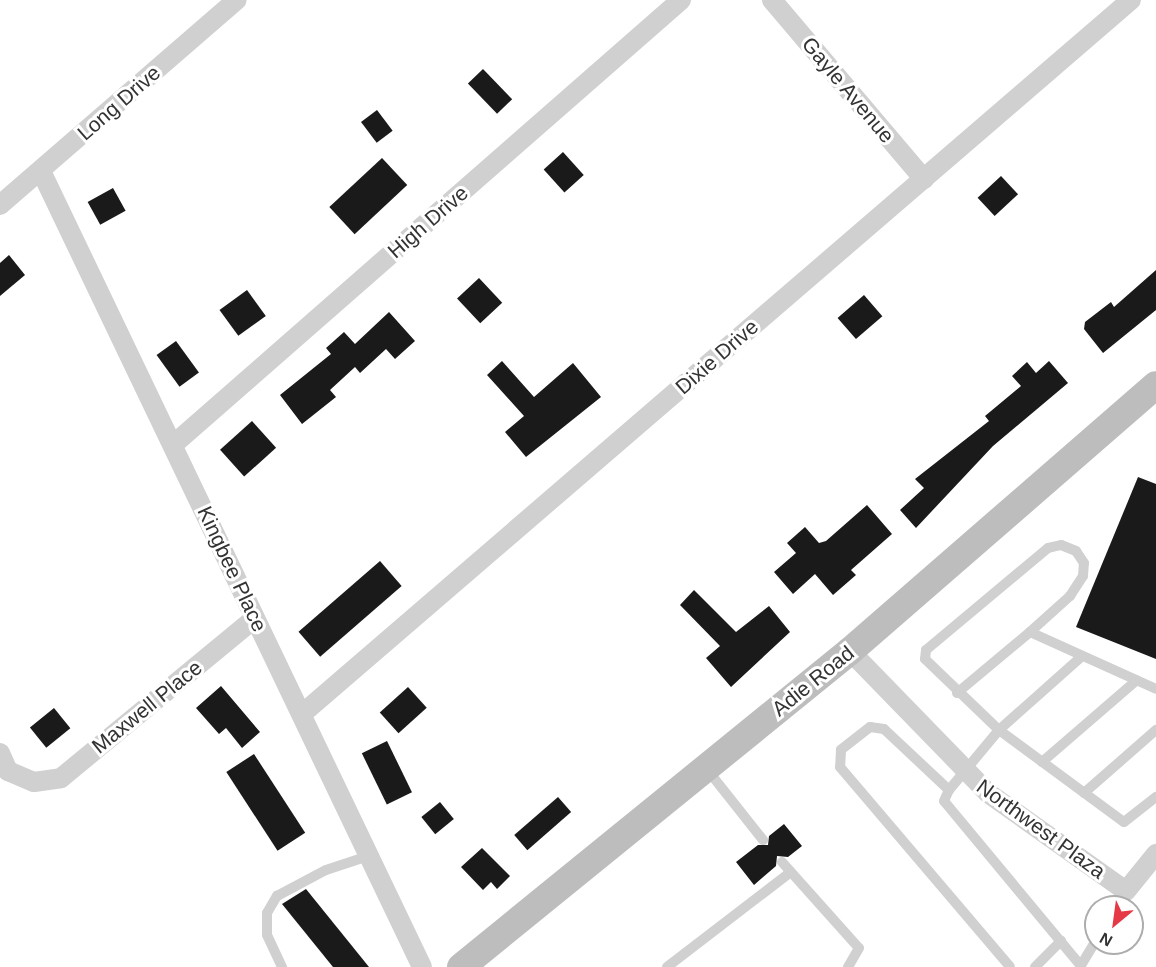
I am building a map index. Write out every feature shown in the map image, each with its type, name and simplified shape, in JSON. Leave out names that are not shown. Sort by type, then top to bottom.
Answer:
[{"type":"street","name":"Long Drive","points":[[0,206],[237,0]]},
{"type":"street","name":"High Drive","points":[[174,444],[681,0]]},
{"type":"street","name":"Gayle Avenue","points":[[772,0],[924,180]]},
{"type":"street","name":"Dixie Drive","points":[[302,714],[1131,0]]},
{"type":"street","name":"Kingbee Place","points":[[41,171],[174,444],[254,619],[371,855],[422,967]]},
{"type":"street","name":"Adie Road","points":[[461,967],[850,651],[1156,385]]},
{"type":"street","name":"Maxwell Place","points":[[0,753],[8,771],[34,782],[61,778],[254,619]]},
{"type":"street","name":"Northwest Plaza","points":[[850,651],[963,770],[1011,812],[1116,895]]},
{"type":"street","name":"Northwest Plaza","points":[[1124,895],[1156,854]]},
{"type":"lane","points":[[957,693],[1070,596],[1083,576],[1084,563],[1076,551],[1061,545],[1048,548],[926,650],[925,659],[957,693],[999,730],[1124,822],[1156,796]]},
{"type":"lane","points":[[1030,632],[1156,689]]},
{"type":"lane","points":[[1081,966],[944,801],[948,790],[963,770],[999,730],[1082,656]]},
{"type":"lane","points":[[1042,762],[1137,680]]},
{"type":"lane","points":[[948,790],[884,729],[870,727],[842,750],[840,767],[1010,967]]},
{"type":"lane","points":[[1084,793],[1156,730]]},
{"type":"lane","points":[[706,768],[763,840]]},
{"type":"lane","points":[[282,967],[267,935],[267,913],[277,896],[326,870],[371,855]]},
{"type":"lane","points":[[782,862],[859,948],[848,967]]},
{"type":"lane","points":[[667,967],[791,872]]},
{"type":"lane","points":[[1035,967],[1061,941]]},
{"type":"building","points":[[483,69],[512,99],[497,114],[468,84]]},
{"type":"building","points":[[377,110],[393,131],[377,143],[361,122]]},
{"type":"building","points":[[563,152],[584,175],[564,192],[544,169]]},
{"type":"building","points":[[382,158],[407,185],[355,234],[329,207]]},
{"type":"building","points":[[1001,176],[1018,194],[995,216],[978,198]]},
{"type":"building","points":[[113,188],[126,211],[100,225],[88,202]]},
{"type":"building","points":[[9,255],[25,275],[0,296],[0,263]]},
{"type":"building","points":[[1156,270],[1156,310],[1103,353],[1084,329],[1085,322],[1111,302],[1114,307]]},
{"type":"building","points":[[479,278],[502,303],[480,323],[457,298]]},
{"type":"building","points":[[247,290],[266,316],[238,336],[219,310]]},
{"type":"building","points":[[864,295],[882,316],[856,339],[838,318]]},
{"type":"building","points":[[389,312],[415,341],[395,359],[386,349],[360,373],[355,367],[330,390],[336,397],[302,424],[280,395],[331,354],[326,348],[344,332],[355,344]]},
{"type":"building","points":[[176,341],[199,373],[180,387],[157,355]]},
{"type":"building","points":[[502,361],[534,397],[573,363],[601,397],[526,457],[505,432],[524,416],[487,375]]},
{"type":"building","points":[[1049,361],[1068,383],[993,446],[916,528],[900,510],[924,488],[915,479],[989,421],[985,416],[1021,386],[1012,376],[1027,362],[1036,373]]},
{"type":"building","points":[[252,421],[276,448],[244,477],[220,450]]},
{"type":"building","points":[[1138,477],[1156,484],[1156,659],[1076,627]]},
{"type":"building","points":[[867,505],[892,534],[851,570],[856,575],[833,595],[815,574],[793,594],[774,572],[796,553],[787,543],[805,527],[819,543],[826,541]]},
{"type":"building","points":[[380,561],[402,586],[320,657],[298,632]]},
{"type":"building","points":[[694,590],[736,632],[769,606],[790,632],[731,687],[706,658],[720,646],[680,605]]},
{"type":"building","points":[[221,686],[260,732],[242,748],[226,728],[219,734],[196,708]]},
{"type":"building","points":[[408,687],[427,708],[398,733],[380,712]]},
{"type":"building","points":[[54,708],[70,728],[46,748],[30,728]]},
{"type":"building","points":[[387,741],[412,792],[387,805],[362,753]]},
{"type":"building","points":[[254,754],[305,833],[278,851],[226,772]]},
{"type":"building","points":[[558,797],[571,812],[527,850],[514,835]]},
{"type":"building","points":[[440,802],[454,819],[435,834],[421,817]]},
{"type":"building","points":[[784,824],[802,846],[788,857],[777,856],[776,866],[754,885],[736,862],[758,845],[768,845],[769,836]]},
{"type":"building","points":[[482,848],[510,876],[497,889],[491,882],[483,890],[461,867]]},
{"type":"building","points":[[306,889],[369,967],[333,967],[282,904]]}]
